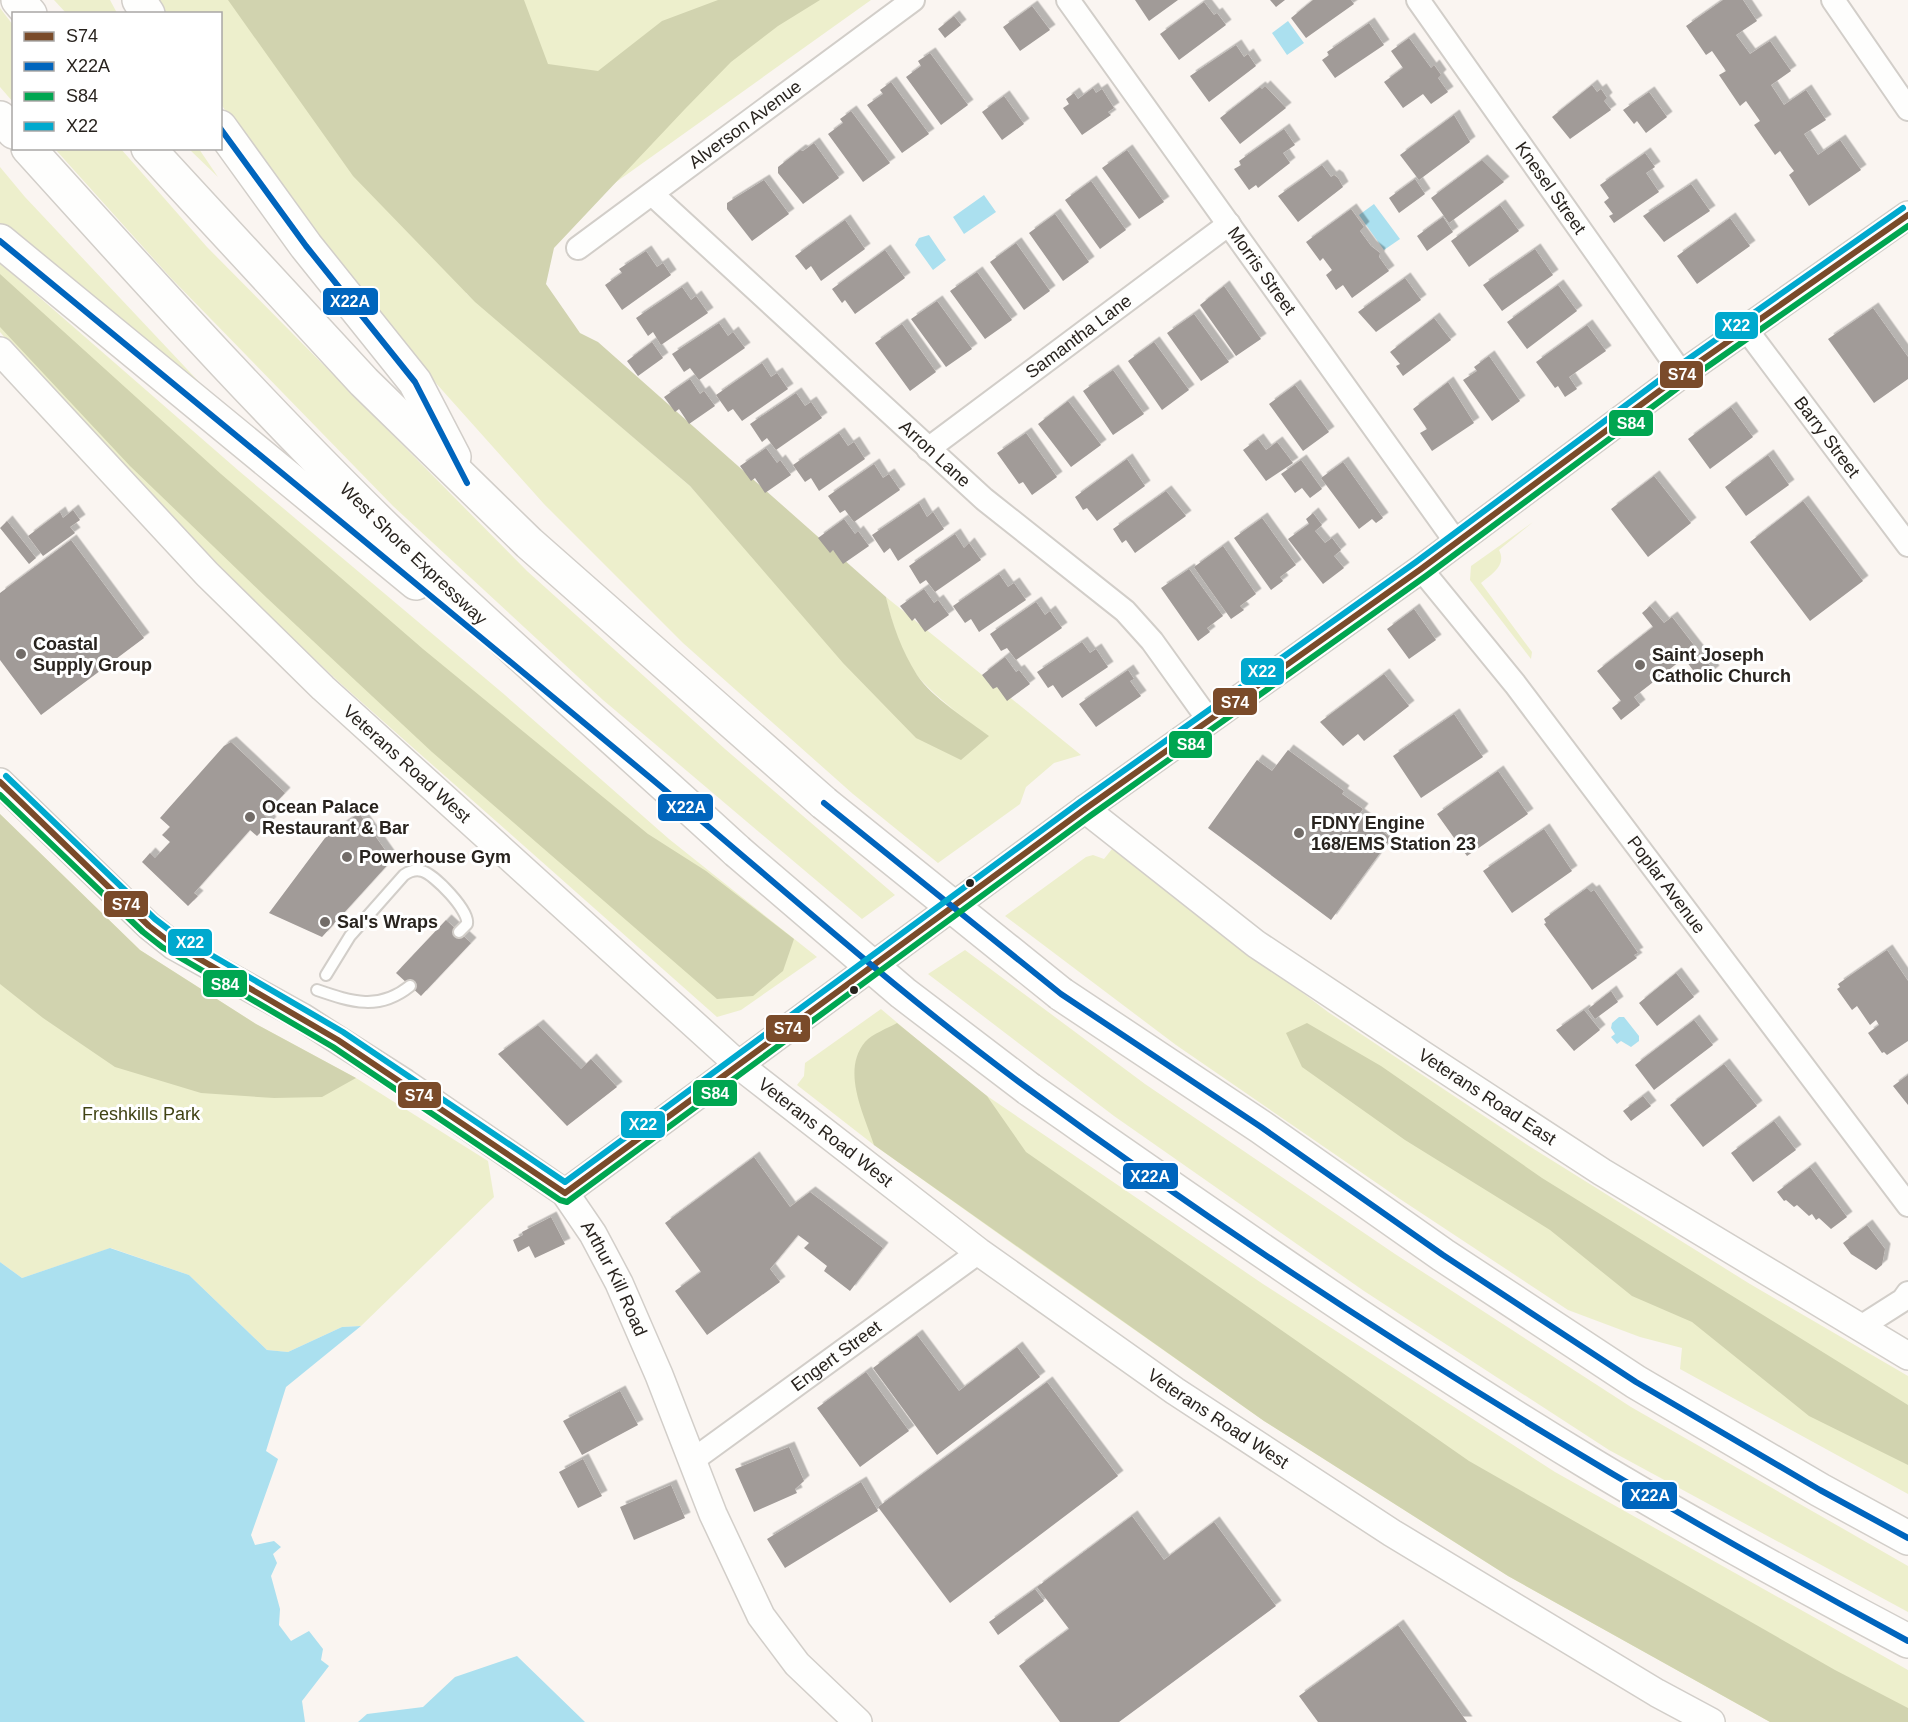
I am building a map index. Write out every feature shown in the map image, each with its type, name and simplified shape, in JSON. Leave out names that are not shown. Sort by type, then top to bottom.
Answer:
[{"type":"highway","points":[[18,0],[28,12]]},
{"type":"highway","points":[[0,118],[12,130]]},
{"type":"highway","points":[[222,130],[306,246],[415,382],[467,483]]},
{"type":"highway","name":"West Shore Expressway","points":[[30,150],[156,289],[302,442],[429,570],[737,851],[903,993],[1029,1089],[1381,1331],[1588,1463],[1782,1574],[1908,1641]]},
{"type":"highway","points":[[150,150],[364,382],[529,543],[824,803],[1061,994],[1262,1127],[1443,1255],[1636,1382],[1908,1538]]},
{"type":"highway","points":[[0,242],[737,851]]},
{"type":"highway","points":[[1636,1382],[1908,1524]]},
{"type":"street","name":"Alverson Avenue","points":[[578,248],[913,0]]},
{"type":"street","name":"Morris Street","points":[[1068,0],[1456,542]]},
{"type":"street","name":"Knesel Street","points":[[1418,0],[1682,374]]},
{"type":"street","points":[[1833,0],[1908,109]]},
{"type":"street","name":"Arron Lane","points":[[652,194],[984,499],[1125,610],[1152,641],[1208,719]]},
{"type":"street","points":[[566,1193],[1208,719],[1421,569],[1682,374],[1908,215]]},
{"type":"street","name":"Samantha Lane","points":[[928,449],[1228,224]]},
{"type":"street","name":"Barry Street","points":[[1746,330],[1908,545]]},
{"type":"street","name":"Veterans Road West","points":[[0,351],[207,574],[344,708],[740,1066],[979,1252],[1175,1390],[1392,1533],[1657,1693],[1712,1722]]},
{"type":"street","name":"Poplar Avenue","points":[[1421,569],[1515,684],[1908,1205]]},
{"type":"street","name":"Arthur Kill Road","points":[[0,782],[149,926],[174,946],[311,1023],[566,1193],[593,1234],[619,1283],[693,1460],[717,1524],[760,1616],[797,1664],[858,1722]]},
{"type":"street","name":"Veterans Road East","points":[[1085,809],[1256,944],[1423,1055],[1602,1172],[1908,1356]]},
{"type":"street","name":"Engert Street","points":[[693,1460],[979,1252]]},
{"type":"street","points":[[1859,1328],[1903,1300],[1908,1293]]},
{"type":"lane","points":[[326,975],[350,936],[404,875],[412,871],[426,872],[466,912],[467,924],[459,932]]},
{"type":"lane","points":[[317,990],[346,1000],[363,1002],[388,1000],[410,986]]},
{"type":"green space","points":[[54,0],[110,0],[116,12],[65,12]]},
{"type":"green space","points":[[153,0],[871,0],[612,185],[466,293],[690,486],[763,568],[962,716],[928,687],[914,671],[899,640],[886,597],[1081,755],[1054,763],[1026,787],[1020,804],[938,863],[853,794],[683,643],[544,504],[392,334],[245,141],[222,106],[222,12],[161,12]]},
{"type":"green space","points":[[228,0],[524,0],[548,64],[598,71],[662,21],[718,0],[820,0],[778,26],[731,62],[685,109],[554,248],[546,284],[580,333],[598,342],[886,597],[898,637],[917,675],[941,700],[989,736],[961,760],[916,738],[843,663],[690,486],[475,302],[353,176]]},
{"type":"green space","points":[[0,8],[12,24],[12,101],[0,87]]},
{"type":"green space","points":[[56,150],[122,150],[207,247],[527,571],[725,749],[895,895],[862,919],[603,700],[393,506],[170,277]]},
{"type":"green space","points":[[190,150],[200,150],[218,177]]},
{"type":"green space","points":[[0,167],[25,197],[249,435],[0,223]]},
{"type":"green space","points":[[0,263],[239,471],[505,695],[669,839],[817,957],[741,1010],[717,1017],[340,683],[158,511],[0,332]]},
{"type":"green space","points":[[0,274],[221,474],[423,649],[648,834],[706,871],[794,939],[783,971],[753,996],[717,999],[432,752],[130,466],[0,327]]},
{"type":"green space","points":[[1533,522],[1499,550],[1500,565],[1481,583],[1532,652],[1531,659],[1470,580],[1471,566]]},
{"type":"green space","name":"Freshkills Park","points":[[0,814],[140,950],[256,1024],[356,1078],[488,1161],[494,1197],[361,1326],[342,1327],[288,1352],[267,1350],[189,1275],[111,1248],[22,1278],[0,1262]]},
{"type":"green space","points":[[0,814],[140,950],[256,1024],[356,1078],[322,1097],[274,1098],[201,1093],[115,1067],[43,1018],[0,984]]},
{"type":"green space","points":[[1112,849],[1328,1012],[1529,1146],[1750,1284],[1908,1376],[1908,1494],[1680,1369],[1682,1348],[1640,1337],[1568,1310],[1400,1199],[1176,1045],[1005,916],[1086,857],[1093,855],[1104,859]]},
{"type":"green space","points":[[965,950],[1145,1084],[1395,1254],[1631,1407],[1908,1566],[1908,1612],[1609,1450],[1364,1291],[1114,1116],[928,974]]},
{"type":"green space","points":[[881,1009],[971,1085],[1263,1284],[1555,1472],[1908,1670],[1908,1722],[1770,1722],[1508,1576],[1264,1421],[874,1145],[797,1085],[804,1076],[805,1063]]},
{"type":"green space","points":[[897,1023],[987,1096],[1026,1152],[1469,1461],[1835,1670],[1908,1708],[1908,1722],[1770,1722],[1508,1576],[1264,1421],[874,1145],[860,1106],[855,1066],[858,1053],[865,1042]]},
{"type":"green space","points":[[1307,1023],[1381,1066],[1542,1178],[1908,1405],[1908,1465],[1809,1416],[1692,1322],[1632,1296],[1550,1230],[1405,1140],[1302,1067],[1286,1033]]},
{"type":"water","points":[[1288,21],[1304,43],[1287,55],[1272,33]]},
{"type":"water","points":[[984,195],[996,212],[964,234],[953,217]]},
{"type":"water","points":[[1374,204],[1400,239],[1384,250],[1359,215]]},
{"type":"water","points":[[929,235],[946,260],[933,270],[915,245],[919,238]]},
{"type":"water","points":[[1619,1017],[1624,1017],[1639,1036],[1639,1041],[1631,1047],[1621,1041],[1617,1044],[1611,1037],[1615,1034],[1611,1028],[1612,1023]]},
{"type":"water","points":[[110,1248],[189,1275],[267,1350],[288,1352],[342,1327],[361,1326],[286,1387],[266,1451],[278,1459],[251,1535],[255,1545],[274,1541],[281,1547],[273,1554],[277,1563],[271,1576],[280,1609],[279,1625],[291,1641],[309,1631],[323,1649],[321,1660],[329,1666],[302,1701],[305,1722],[0,1722],[0,1262],[22,1278]]},
{"type":"water","points":[[517,1656],[585,1722],[358,1722],[367,1714],[423,1707],[455,1677]]},
{"type":"building","points":[[1135,0],[1178,0],[1149,21]]},
{"type":"building","points":[[1270,0],[1285,0],[1276,7]]},
{"type":"building","points":[[1313,0],[1351,0],[1354,4],[1306,38],[1291,18]]},
{"type":"building","points":[[1723,0],[1743,0],[1757,21],[1736,35],[1750,54],[1770,41],[1791,71],[1771,85],[1784,105],[1806,90],[1826,120],[1804,134],[1818,155],[1840,140],[1861,170],[1809,206],[1789,175],[1794,171],[1780,151],[1775,155],[1754,125],[1760,121],[1746,101],[1740,106],[1719,75],[1726,71],[1712,51],[1706,55],[1686,26]]},
{"type":"building","points":[[1204,2],[1226,25],[1179,60],[1160,34]]},
{"type":"building","points":[[1032,6],[1050,30],[1020,51],[1003,27]]},
{"type":"building","points":[[954,16],[961,25],[945,38],[938,29]]},
{"type":"building","points":[[1369,23],[1384,45],[1335,78],[1322,60],[1329,55],[1327,52]]},
{"type":"building","points":[[1409,38],[1431,68],[1434,65],[1441,75],[1438,78],[1448,92],[1431,104],[1423,94],[1403,108],[1384,82],[1403,68],[1391,51]]},
{"type":"building","points":[[1236,45],[1244,57],[1248,54],[1256,66],[1209,102],[1190,76]]},
{"type":"building","points":[[930,53],[968,105],[941,125],[906,77],[921,66],[918,61]]},
{"type":"building","points":[[891,82],[929,134],[902,153],[867,105],[883,94],[880,90]]},
{"type":"building","points":[[1592,85],[1597,92],[1601,89],[1607,98],[1604,101],[1611,110],[1570,139],[1552,117]]},
{"type":"building","points":[[1265,86],[1286,108],[1240,144],[1220,118],[1260,87],[1262,89]]},
{"type":"building","points":[[1093,88],[1096,93],[1102,89],[1114,108],[1108,112],[1111,115],[1082,135],[1063,108],[1069,104],[1066,99],[1074,93],[1078,99]]},
{"type":"building","points":[[1649,92],[1667,117],[1646,133],[1637,121],[1634,124],[1623,110]]},
{"type":"building","points":[[1004,96],[1024,124],[1002,140],[982,112]]},
{"type":"building","points":[[851,111],[890,163],[863,182],[828,134],[843,123],[840,119]]},
{"type":"building","points":[[1454,115],[1470,142],[1419,180],[1400,155]]},
{"type":"building","points":[[1284,129],[1295,145],[1283,153],[1290,163],[1258,188],[1256,185],[1249,190],[1234,169],[1241,165],[1239,161]]},
{"type":"building","points":[[814,143],[839,178],[803,204],[778,173],[778,167],[800,150],[803,151]]},
{"type":"building","points":[[1127,150],[1164,202],[1139,219],[1102,168]]},
{"type":"building","points":[[1645,153],[1655,167],[1646,173],[1659,192],[1614,223],[1609,216],[1613,214],[1604,202],[1609,198],[1600,185]]},
{"type":"building","points":[[1482,160],[1504,182],[1449,223],[1431,198]]},
{"type":"building","points":[[1322,165],[1331,177],[1334,175],[1338,178],[1343,187],[1298,222],[1278,196]]},
{"type":"building","points":[[1415,179],[1425,194],[1399,213],[1389,198]]},
{"type":"building","points":[[764,180],[789,214],[752,241],[727,209],[727,203]]},
{"type":"building","points":[[1091,181],[1126,230],[1100,249],[1065,200]]},
{"type":"building","points":[[1691,184],[1710,211],[1664,242],[1643,216]]},
{"type":"building","points":[[1500,205],[1519,231],[1469,267],[1451,241]]},
{"type":"building","points":[[1351,209],[1364,227],[1360,231],[1371,246],[1380,253],[1379,257],[1389,271],[1352,298],[1343,285],[1336,290],[1326,275],[1332,270],[1323,258],[1320,261],[1306,242]]},
{"type":"building","points":[[1055,214],[1089,262],[1063,281],[1029,233]]},
{"type":"building","points":[[1443,217],[1453,232],[1427,251],[1417,236]]},
{"type":"building","points":[[1730,218],[1750,246],[1697,284],[1677,256]]},
{"type":"building","points":[[845,220],[865,249],[821,281],[811,266],[806,270],[795,256]]},
{"type":"building","points":[[1016,243],[1050,291],[1024,310],[990,262]]},
{"type":"building","points":[[1535,249],[1553,275],[1502,311],[1483,285]]},
{"type":"building","points":[[885,250],[905,278],[855,314],[845,300],[842,303],[832,289]]},
{"type":"building","points":[[646,251],[657,267],[663,263],[671,275],[622,310],[605,285],[622,273],[619,269]]},
{"type":"building","points":[[977,272],[1012,320],[985,339],[950,291]]},
{"type":"building","points":[[1405,278],[1421,300],[1376,332],[1358,312]]},
{"type":"building","points":[[1558,285],[1577,311],[1527,349],[1507,322]]},
{"type":"building","points":[[1224,286],[1261,339],[1236,356],[1200,305]]},
{"type":"building","points":[[682,287],[691,300],[696,296],[708,313],[661,345],[653,332],[648,336],[636,318]]},
{"type":"building","points":[[937,301],[972,349],[946,367],[911,319]]},
{"type":"building","points":[[1873,308],[1908,357],[1908,379],[1874,403],[1828,339]]},
{"type":"building","points":[[1194,314],[1229,362],[1201,381],[1167,333]]},
{"type":"building","points":[[1434,318],[1451,340],[1403,376],[1396,366],[1400,364],[1390,352]]},
{"type":"building","points":[[719,323],[728,336],[733,332],[745,348],[699,380],[690,368],[684,372],[672,354]]},
{"type":"building","points":[[902,324],[936,372],[910,391],[875,343]]},
{"type":"building","points":[[1587,325],[1606,351],[1569,377],[1577,389],[1565,397],[1558,386],[1555,388],[1536,362]]},
{"type":"building","points":[[652,342],[663,358],[638,376],[627,361]]},
{"type":"building","points":[[1154,342],[1189,390],[1162,410],[1128,361]]},
{"type":"building","points":[[1489,356],[1520,401],[1492,421],[1463,380],[1477,371],[1474,367]]},
{"type":"building","points":[[762,363],[771,377],[777,373],[788,389],[742,421],[733,409],[728,412],[716,395]]},
{"type":"building","points":[[1113,370],[1144,414],[1113,435],[1083,391]]},
{"type":"building","points":[[690,379],[700,394],[704,391],[715,406],[689,424],[679,409],[675,412],[664,397]]},
{"type":"building","points":[[1448,382],[1474,423],[1432,451],[1420,433],[1427,429],[1413,409]]},
{"type":"building","points":[[1295,385],[1329,432],[1303,451],[1269,404]]},
{"type":"building","points":[[796,393],[805,406],[811,402],[822,418],[776,450],[767,438],[762,442],[750,424]]},
{"type":"building","points":[[1068,401],[1101,445],[1071,467],[1038,424]]},
{"type":"building","points":[[1731,407],[1753,437],[1710,469],[1688,439]]},
{"type":"building","points":[[839,433],[848,446],[854,442],[865,459],[819,491],[811,478],[805,482],[793,465]]},
{"type":"building","points":[[1026,433],[1057,477],[1032,495],[1023,482],[1019,484],[997,453]]},
{"type":"building","points":[[1258,439],[1266,450],[1277,442],[1293,463],[1266,481],[1243,450]]},
{"type":"building","points":[[766,448],[777,463],[780,460],[791,475],[765,493],[755,478],[751,481],[740,466]]},
{"type":"building","points":[[1768,455],[1789,485],[1746,516],[1725,487]]},
{"type":"building","points":[[1127,459],[1145,486],[1097,521],[1087,508],[1083,510],[1075,497]]},
{"type":"building","points":[[1301,460],[1322,489],[1310,498],[1302,488],[1295,493],[1281,474]]},
{"type":"building","points":[[1343,462],[1383,518],[1376,523],[1372,519],[1359,529],[1321,478]]},
{"type":"building","points":[[874,464],[883,478],[889,474],[900,490],[854,522],[845,510],[840,513],[828,496]]},
{"type":"building","points":[[1654,476],[1691,523],[1648,557],[1611,509]]},
{"type":"building","points":[[1166,491],[1186,516],[1135,553],[1126,540],[1122,543],[1113,529]]},
{"type":"building","points":[[1803,501],[1863,581],[1810,621],[1750,542]]},
{"type":"building","points":[[919,503],[927,517],[933,512],[944,529],[898,561],[890,548],[884,553],[872,535]]},
{"type":"building","points":[[73,510],[80,520],[70,527],[75,533],[43,556],[28,536],[60,512],[63,518]]},
{"type":"building","points":[[1313,513],[1322,525],[1315,531],[1325,543],[1332,538],[1341,550],[1334,556],[1344,568],[1323,584],[1288,539],[1309,524],[1306,519]]},
{"type":"building","points":[[1262,518],[1296,565],[1280,577],[1283,581],[1271,590],[1234,538]]},
{"type":"building","points":[[844,519],[855,534],[858,531],[869,546],[843,564],[833,550],[830,553],[818,538]]},
{"type":"building","points":[[7,521],[36,558],[29,564],[0,528]]},
{"type":"building","points":[[955,534],[964,548],[969,543],[981,560],[935,592],[926,580],[920,584],[909,566]]},
{"type":"building","points":[[71,540],[144,638],[41,715],[0,660],[0,593]]},
{"type":"building","points":[[1223,546],[1256,594],[1240,606],[1244,610],[1231,619],[1194,567]]},
{"type":"building","points":[[1189,569],[1223,616],[1207,628],[1210,632],[1198,641],[1161,588]]},
{"type":"building","points":[[999,574],[1008,587],[1014,583],[1026,600],[979,632],[971,619],[965,623],[953,606]]},
{"type":"building","points":[[924,589],[934,603],[938,600],[949,615],[925,632],[915,618],[912,621],[900,606]]},
{"type":"building","points":[[1036,602],[1045,615],[1050,611],[1062,628],[1016,660],[1007,648],[1001,651],[990,634]]},
{"type":"building","name":"Saint Joseph Catholic Church","points":[[1650,606],[1664,623],[1672,617],[1714,671],[1701,681],[1684,658],[1634,697],[1640,705],[1621,720],[1612,708],[1621,701],[1597,671],[1653,627],[1642,613]]},
{"type":"building","points":[[1414,609],[1436,640],[1409,659],[1387,629]]},
{"type":"building","points":[[1082,642],[1090,653],[1096,649],[1108,667],[1062,698],[1053,685],[1048,688],[1037,672]]},
{"type":"building","points":[[1005,657],[1016,672],[1019,670],[1030,684],[1007,701],[997,687],[993,689],[982,675]]},
{"type":"building","points":[[1128,670],[1134,679],[1130,681],[1141,696],[1096,727],[1079,704]]},
{"type":"building","points":[[1384,674],[1409,706],[1364,741],[1358,734],[1343,746],[1320,722]]},
{"type":"building","points":[[1454,714],[1483,757],[1421,798],[1393,756]]},
{"type":"building","points":[[231,742],[285,793],[264,815],[271,822],[257,836],[250,830],[194,893],[198,896],[188,906],[142,862],[150,853],[155,858],[170,842],[162,835],[170,827],[160,818],[224,746]]},
{"type":"building","name":"FDNY Engine 168/EMS Station 23","points":[[1288,750],[1344,791],[1342,794],[1363,809],[1359,814],[1391,838],[1331,920],[1208,828],[1257,760],[1272,771]]},
{"type":"building","points":[[1498,771],[1528,814],[1467,856],[1437,814]]},
{"type":"building","points":[[359,813],[392,860],[322,937],[269,913],[325,838]]},
{"type":"building","points":[[1544,829],[1572,871],[1512,913],[1483,871]]},
{"type":"building","points":[[1587,888],[1591,892],[1594,890],[1638,953],[1634,955],[1637,958],[1592,990],[1544,924],[1546,923],[1544,919]]},
{"type":"building","points":[[446,920],[471,943],[421,996],[396,973]]},
{"type":"building","points":[[1887,950],[1908,981],[1908,1041],[1887,1055],[1882,1053],[1868,1033],[1879,1025],[1876,1020],[1870,1025],[1857,1006],[1852,1010],[1837,989],[1840,987],[1838,984]]},
{"type":"building","points":[[1676,973],[1694,997],[1657,1026],[1639,1003]]},
{"type":"building","points":[[1611,991],[1618,1002],[1595,1019],[1588,1009]]},
{"type":"building","points":[[1584,1010],[1600,1030],[1574,1051],[1556,1030]]},
{"type":"building","points":[[1694,1020],[1713,1045],[1654,1090],[1635,1065]]},
{"type":"building","points":[[538,1025],[581,1069],[591,1059],[617,1087],[567,1126],[498,1054]]},
{"type":"building","points":[[1724,1064],[1757,1106],[1703,1147],[1670,1105]]},
{"type":"building","points":[[1908,1075],[1908,1105],[1893,1086]]},
{"type":"building","points":[[1643,1096],[1651,1106],[1631,1121],[1623,1111]]},
{"type":"building","points":[[1774,1121],[1796,1150],[1753,1182],[1731,1153]]},
{"type":"building","points":[[754,1157],[790,1207],[810,1192],[883,1248],[850,1291],[824,1271],[827,1266],[804,1248],[809,1243],[798,1235],[770,1269],[780,1282],[707,1335],[675,1291],[701,1272],[665,1223]]},
{"type":"building","points":[[1810,1167],[1847,1217],[1831,1229],[1819,1218],[1816,1220],[1812,1214],[1809,1216],[1797,1205],[1794,1207],[1786,1200],[1784,1201],[1777,1192]]},
{"type":"building","points":[[551,1217],[565,1244],[535,1258],[529,1246],[518,1252],[513,1240],[523,1235],[522,1232]]},
{"type":"building","points":[[1867,1225],[1885,1249],[1882,1265],[1876,1270],[1851,1254],[1843,1243]]},
{"type":"building","points":[[917,1335],[959,1391],[1017,1347],[1040,1377],[937,1455],[873,1368]]},
{"type":"building","points":[[866,1372],[909,1431],[860,1467],[817,1408]]},
{"type":"building","points":[[1047,1382],[1118,1476],[950,1603],[878,1507]]},
{"type":"building","points":[[620,1391],[638,1425],[582,1455],[563,1421]]},
{"type":"building","points":[[789,1447],[804,1481],[795,1489],[797,1493],[754,1512],[735,1469]]},
{"type":"building","points":[[583,1459],[602,1496],[578,1508],[559,1472]]},
{"type":"building","points":[[861,1482],[878,1511],[785,1568],[767,1539]]},
{"type":"building","points":[[671,1485],[685,1518],[634,1540],[620,1507]]},
{"type":"building","points":[[1132,1516],[1164,1560],[1214,1522],[1276,1606],[1119,1722],[1060,1722],[1019,1666],[1069,1629],[1037,1587]]},
{"type":"building","points":[[1035,1589],[1044,1601],[998,1635],[989,1622]]},
{"type":"building","points":[[1398,1625],[1467,1722],[1318,1722],[1299,1696]]},
{"type":"transit line","name":"X22A","points":[[222,131],[306,246],[415,382],[467,483]]},
{"type":"transit line","name":"X22","points":[[6,776],[155,919],[172,932],[343,1032],[565,1182],[1080,802],[1416,562],[1677,367],[1903,208]]},
{"type":"transit line","name":"S74","points":[[565,1193],[1085,809],[1421,569],[1682,374],[1908,215]]},
{"type":"transit line","name":"S84","points":[[0,795],[143,932],[162,947],[333,1047],[560,1200],[567,1202],[1090,816],[1426,576],[1687,381],[1908,226]]},
{"type":"transit line","name":"X22A","points":[[0,241],[572,712],[933,1016],[1030,1090],[1242,1240],[1460,1381],[1682,1515],[1908,1641]]},
{"type":"transit line","name":"S74","points":[[0,782],[149,926],[167,940],[338,1040],[565,1193]]},
{"type":"transit line","name":"X22A","points":[[824,803],[1061,994],[1261,1127],[1443,1255],[1636,1382],[1820,1490],[1908,1538]]},
{"type":"place","name":"Coastal Supply Group","points":[[21,654]]},
{"type":"place","name":"Saint Joseph Catholic Church","points":[[1640,665]]},
{"type":"place","name":"Ocean Palace Restaurant & Bar","points":[[250,817]]},
{"type":"place","name":"FDNY Engine 168/EMS Station 23","points":[[1299,833]]},
{"type":"place","name":"Powerhouse Gym","points":[[347,857]]},
{"type":"place","name":"Sal's Wraps","points":[[325,922]]}]
